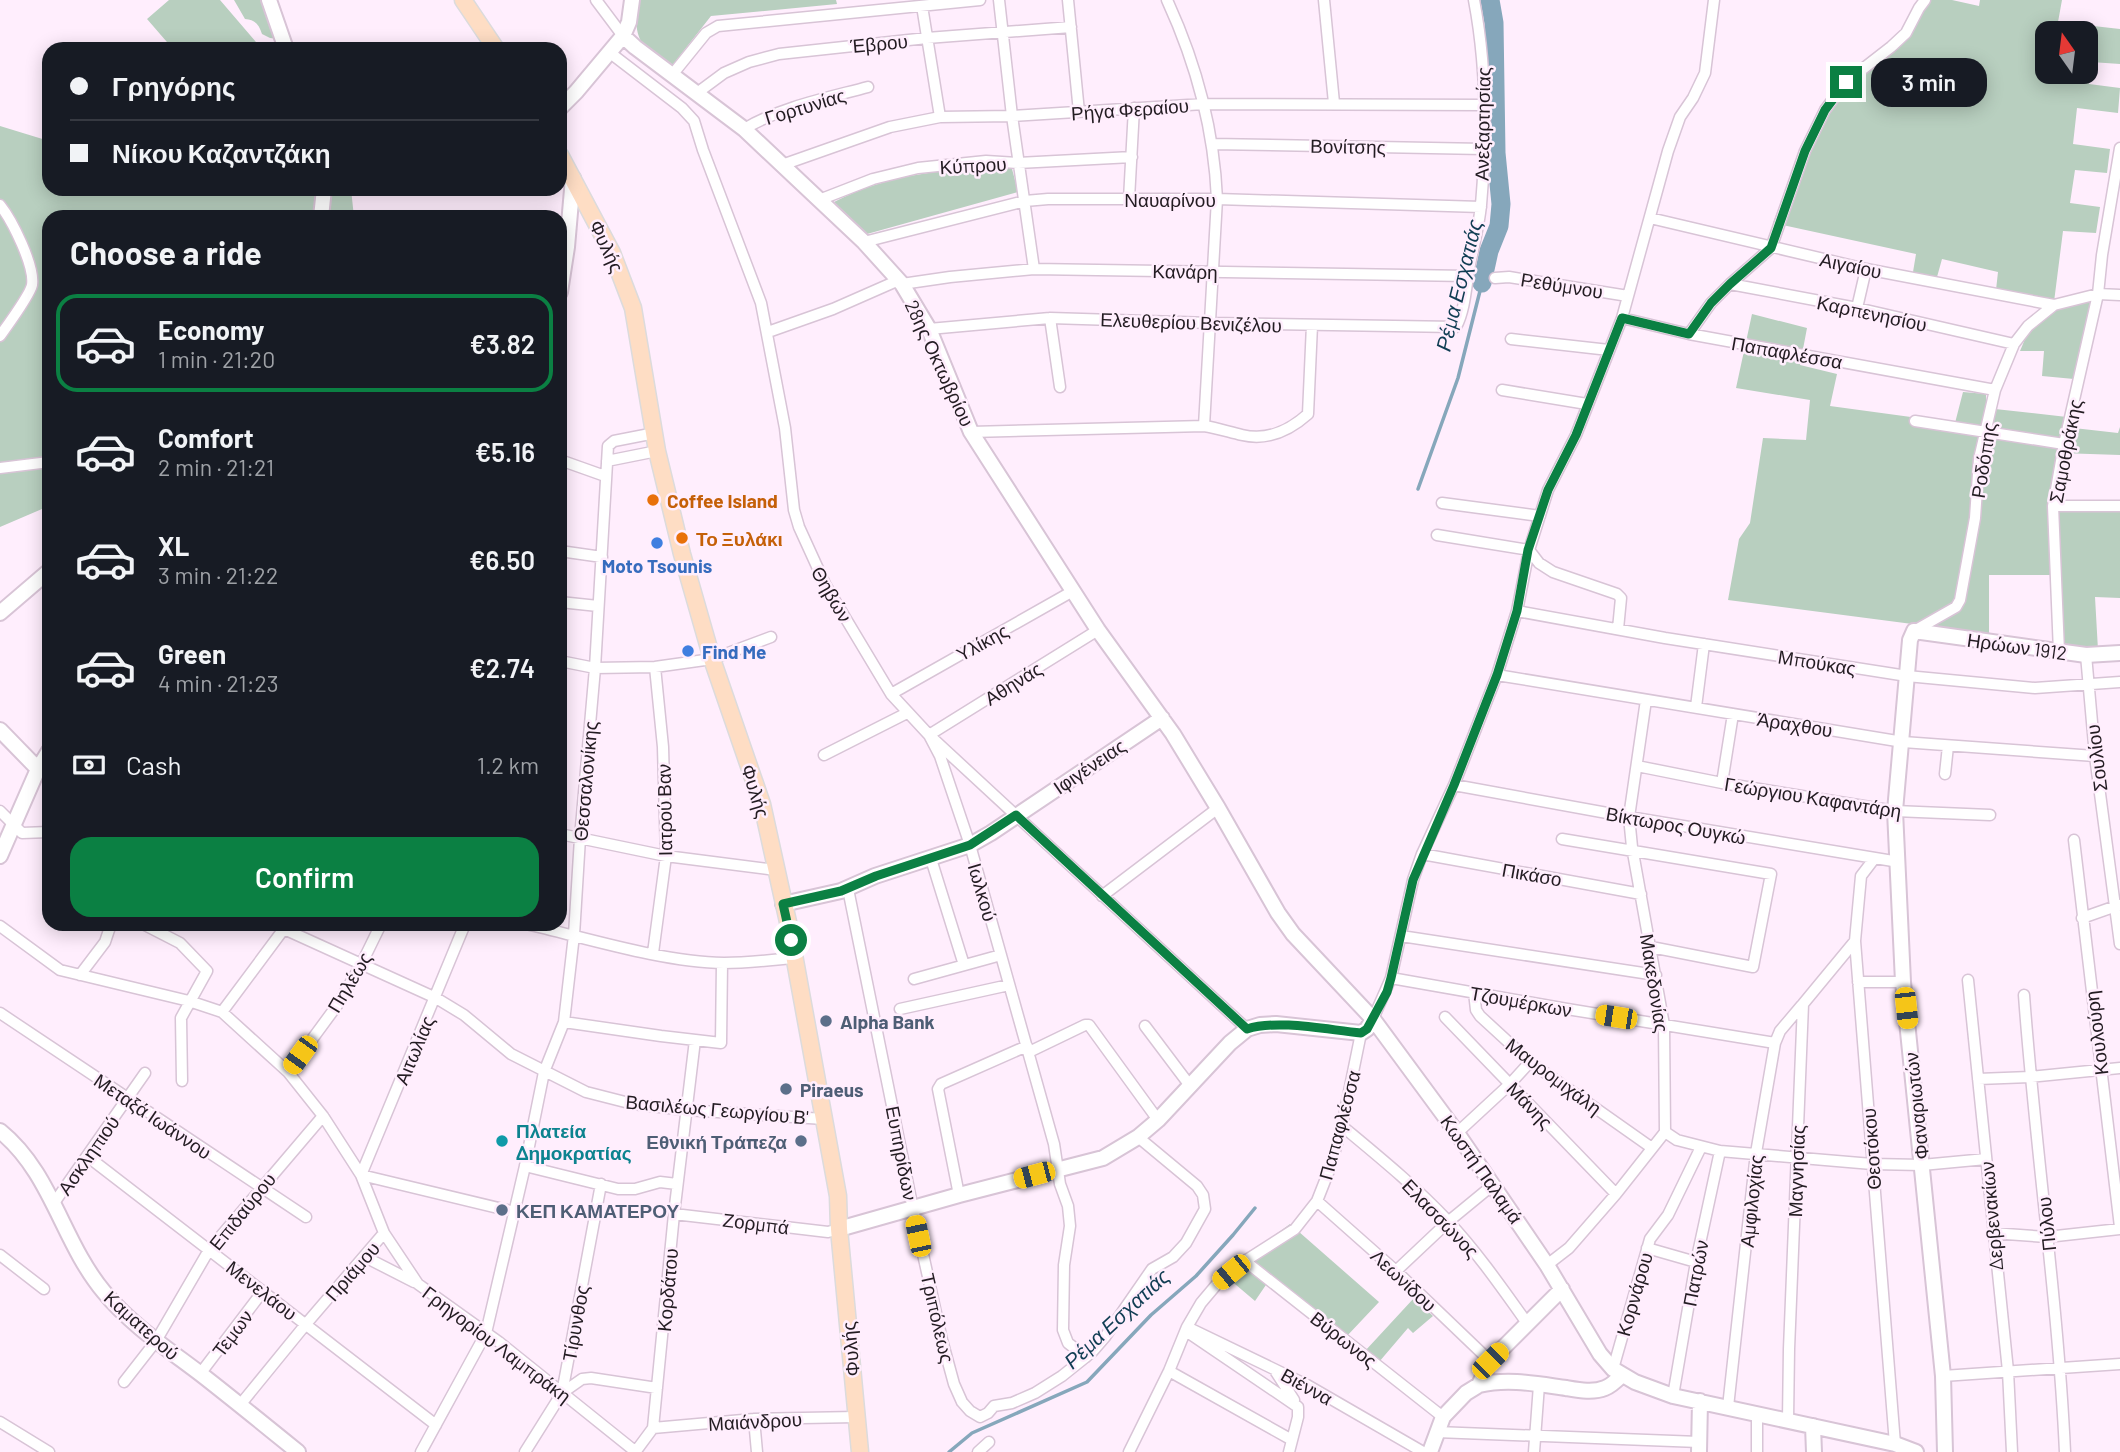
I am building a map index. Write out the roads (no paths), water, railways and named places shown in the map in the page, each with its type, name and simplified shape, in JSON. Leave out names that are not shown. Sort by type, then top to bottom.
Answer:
[{"type":"main road","points":[[463,0],[491,42]]},
{"type":"main road","name":"Φυλής","points":[[567,167],[612,253],[633,307],[657,451],[682,554],[712,659],[762,804],[794,958],[838,1196],[860,1452]]},
{"type":"street","points":[[269,0],[284,42]]},
{"type":"street","points":[[596,0],[623,36]]},
{"type":"street","points":[[567,101],[623,36],[629,22],[632,0]]},
{"type":"street","points":[[672,75],[706,33],[718,26],[980,0]]},
{"type":"street","points":[[999,0],[1018,163],[1034,269]]},
{"type":"street","points":[[1068,0],[1079,112]]},
{"type":"street","points":[[1167,0],[1198,78],[1212,144],[1217,199],[1204,426]]},
{"type":"street","points":[[1324,0],[1335,103]]},
{"type":"street","name":"Ανεξαρτησίας","points":[[1453,327],[1458,324],[1468,276],[1480,207],[1484,149],[1486,105],[1480,33],[1474,0]]},
{"type":"street","points":[[1622,318],[1668,150],[1680,117],[1705,73],[1714,0]]},
{"type":"street","points":[[1689,334],[1711,303],[1771,248],[1805,151],[1825,110],[1846,82],[1906,33],[1926,0]]},
{"type":"street","points":[[922,6],[940,117]]},
{"type":"street","name":"Έβρου","points":[[697,93],[724,73],[749,62],[779,54],[927,38],[1071,27]]},
{"type":"street","name":"28ης Οκτωβρίου","points":[[623,36],[744,129],[864,242],[901,282],[929,329],[971,432],[1098,630],[1162,718]]},
{"type":"street","name":"Θηβών","points":[[609,52],[682,108],[694,121],[761,303],[785,428],[794,510],[799,527],[825,584],[891,694],[929,735],[1247,1029]]},
{"type":"street","name":"Γορτυνίας","points":[[744,129],[759,120],[797,107],[868,87]]},
{"type":"street","name":"Ρήγα Φεραίου","points":[[782,165],[890,127],[940,117],[1012,116],[1204,104],[1486,105]]},
{"type":"street","points":[[1129,199],[1134,108]]},
{"type":"street","name":"Βονίτσης","points":[[1212,144],[1484,149]]},
{"type":"street","name":"Σαμοθράκης","points":[[2059,652],[2053,506],[2064,444],[2098,294],[2120,148]]},
{"type":"street","name":"Κύπρου","points":[[819,200],[873,179],[918,168],[986,161],[1018,163],[1132,157]]},
{"type":"street","points":[[567,231],[573,178]]},
{"type":"street","name":"Ναυαρίνου","points":[[864,242],[1025,201],[1217,199],[1480,207]]},
{"type":"street","points":[[0,205],[29,260],[32,285],[10,324],[0,335]]},
{"type":"street","name":"Αιγαίου","points":[[1650,218],[1866,269],[2054,305]]},
{"type":"street","name":"Κανάρη","points":[[768,332],[901,282],[1034,269],[1468,276]]},
{"type":"street","points":[[1857,308],[1866,269]]},
{"type":"street","name":"Ρεθύμνου","points":[[1495,278],[1509,277],[1628,296]]},
{"type":"street","name":"Καρπενησίου","points":[[1730,284],[1857,308],[2014,344]]},
{"type":"street","name":"Ροδόπης","points":[[1914,631],[1956,607],[1960,600],[1975,518],[1977,472],[1995,390],[2014,344],[2028,326],[2054,305],[2098,294],[2120,295]]},
{"type":"street","points":[[1050,318],[1060,387]]},
{"type":"street","name":"Ελευθερίου Βενιζέλου","points":[[929,329],[1050,318],[1453,327]]},
{"type":"street","name":"Παπαφλέσσα","points":[[1129,1452],[1169,1371],[1186,1329],[1201,1303],[1217,1284],[1245,1261],[1295,1229],[1317,1201],[1342,1126],[1361,1033],[1373,1019],[1391,978],[1413,880],[1497,675],[1517,611],[1528,550],[1548,490],[1576,435],[1622,318],[1689,334],[1995,390]]},
{"type":"street","points":[[971,432],[1204,426],[1260,437],[1287,431],[1308,414],[1312,325]]},
{"type":"street","points":[[1511,339],[1609,350]]},
{"type":"street","points":[[1502,390],[1587,404]]},
{"type":"street","points":[[1915,421],[2064,444]]},
{"type":"street","points":[[654,433],[612,442],[608,446],[607,461],[657,451]]},
{"type":"street","name":"Θεσσαλονίκης","points":[[421,1452],[486,1333],[544,1072],[564,1022],[574,935],[595,668],[607,461]]},
{"type":"street","points":[[567,462],[605,476]]},
{"type":"street","points":[[0,468],[42,463]]},
{"type":"street","points":[[1442,503],[1540,516]]},
{"type":"street","points":[[2053,506],[2120,506]]},
{"type":"street","points":[[1437,535],[1528,550],[1539,563],[1553,572],[1617,594],[1621,598],[1618,629]]},
{"type":"street","points":[[567,552],[602,557]]},
{"type":"street","points":[[0,613],[42,576]]},
{"type":"street","name":"Υλίκης","points":[[891,694],[1073,591]]},
{"type":"street","points":[[567,603],[598,606]]},
{"type":"street","name":"Μπούκας","points":[[1517,611],[1907,676],[2035,688],[2120,682]]},
{"type":"street","name":"Αθηνάς","points":[[929,735],[1098,630]]},
{"type":"street","points":[[1907,676],[1910,640],[1914,631]]},
{"type":"street","name":"Ηρώων 1912","points":[[1914,631],[2086,655],[2120,653]]},
{"type":"street","points":[[567,662],[595,668],[656,667],[712,659],[771,637]]},
{"type":"street","points":[[1696,707],[1704,644]]},
{"type":"street","name":"Σουλίου","points":[[2086,655],[2095,756],[2118,905],[2120,944]]},
{"type":"street","name":"Ιατρού Βαν","points":[[653,953],[666,856],[663,747],[656,667]]},
{"type":"street","name":"Άραχθου","points":[[1497,675],[1903,742],[2095,756]]},
{"type":"street","name":"Φαναριωτών","points":[[1907,676],[1895,811],[1903,982],[1943,1376],[1945,1452]]},
{"type":"street","name":"Μακεδονίας","points":[[1646,700],[1629,817],[1632,851],[1664,1025],[1665,1132]]},
{"type":"street","points":[[824,755],[907,713]]},
{"type":"street","points":[[1722,783],[1733,715]]},
{"type":"street","name":"Κωστή Παλαμά","points":[[1162,718],[1293,934],[1373,1019],[1457,1132],[1547,1265],[1600,1354],[1618,1372],[1653,1390],[1673,1396],[1895,1444],[1913,1451]]},
{"type":"street","name":"Ιφιγένειας","points":[[970,845],[1162,718]]},
{"type":"street","points":[[0,730],[38,769]]},
{"type":"street","name":"Ιωλκού","points":[[929,735],[940,756],[970,845],[1059,1168],[1070,1226],[1064,1265],[1063,1330],[1068,1343],[1086,1357]]},
{"type":"street","points":[[1945,774],[1948,746]]},
{"type":"street","points":[[0,856],[42,762]]},
{"type":"street","name":"Γεώργιου Καφαντάρη","points":[[1637,766],[1722,783],[1895,811],[1990,815]]},
{"type":"street","name":"Βίκτωρος Ουγκώ","points":[[1454,785],[1899,862]]},
{"type":"street","points":[[1102,896],[1218,808]]},
{"type":"street","points":[[0,811],[22,833],[42,832]]},
{"type":"street","points":[[567,835],[666,856],[776,870]]},
{"type":"street","points":[[1562,839],[1770,874],[1753,967],[1651,947]]},
{"type":"street","name":"Κουλούρη","points":[[2074,840],[2120,1228]]},
{"type":"street","points":[[783,904],[848,889],[876,876],[970,845]]},
{"type":"street","name":"Πικάσο","points":[[1422,855],[1641,894]]},
{"type":"street","points":[[931,859],[964,965]]},
{"type":"street","name":"Θεοτόκου","points":[[1874,859],[1861,876],[1855,940],[1895,1444]]},
{"type":"street","name":"Ευπηρίδων","points":[[848,889],[913,1209],[1103,1158],[1138,1137],[1158,1120],[1230,1043],[1247,1029]]},
{"type":"street","points":[[2082,918],[2118,905]]},
{"type":"street","name":"Γρηγορίου Λαμπράκη","points":[[0,926],[60,970],[189,1001],[222,1012],[288,1072],[323,1116],[361,1175],[384,1234],[418,1284],[486,1333],[636,1452]]},
{"type":"street","points":[[80,975],[105,942],[109,931]]},
{"type":"street","points":[[157,931],[180,943],[207,971],[181,1018],[181,1081]]},
{"type":"street","points":[[222,1012],[279,931]]},
{"type":"street","name":"Βασιλέως Γεωργίου Β'","points":[[293,931],[436,998],[464,1015],[504,1049],[586,1092],[633,1104],[824,1119]]},
{"type":"street","name":"Πηλέως","points":[[288,1072],[338,1004],[378,931]]},
{"type":"street","name":"Αιτωλίας","points":[[361,1175],[462,931]]},
{"type":"street","points":[[557,931],[653,953],[722,963],[794,958]]},
{"type":"street","points":[[1401,936],[1656,975]]},
{"type":"street","points":[[1802,1004],[1855,940]]},
{"type":"street","points":[[914,979],[1001,955]]},
{"type":"street","points":[[564,1022],[721,1043],[722,963]]},
{"type":"street","name":"Τζουμέρκων","points":[[1391,978],[1775,1043]]},
{"type":"street","name":"Δερβενακίων","points":[[1968,979],[2008,1371],[2012,1452]]},
{"type":"street","points":[[1858,982],[1903,982]]},
{"type":"street","points":[[900,1009],[1009,985]]},
{"type":"street","name":"Μαυρομιχάλη","points":[[1474,992],[1476,1010],[1480,1016],[1530,1062],[1652,1148]]},
{"type":"street","name":"Πύλου","points":[[2024,995],[2030,1077],[2061,1367],[2065,1452]]},
{"type":"street","name":"Αμφιλοχίας","points":[[1728,1408],[1756,1153],[1775,1043],[1780,1031],[1802,1004]]},
{"type":"street","name":"Μαγνησίας","points":[[1788,1420],[1802,1004]]},
{"type":"street","name":"Μεταξά Ιωάννου","points":[[0,1013],[306,1217]]},
{"type":"street","name":"Μάνης","points":[[1445,1017],[1616,1194]]},
{"type":"street","points":[[1247,1029],[1276,1024],[1361,1033]]},
{"type":"street","points":[[959,1195],[938,1089],[941,1084],[947,1079],[1085,1025],[1089,1025],[1158,1120]]},
{"type":"street","points":[[1145,1026],[1191,1087]]},
{"type":"street","name":"Κορδάτου","points":[[653,1428],[677,1185],[695,1040]]},
{"type":"street","points":[[1457,1132],[1530,1062]]},
{"type":"street","points":[[1978,1079],[2120,1068]]},
{"type":"street","name":"Ασκληπιού","points":[[54,1203],[145,1073]]},
{"type":"street","name":"Επιδαύρου","points":[[124,1382],[156,1341],[209,1250],[323,1116]]},
{"type":"street","name":"Ελασσώνος","points":[[1342,1126],[1449,1221],[1491,1272],[1527,1323]]},
{"type":"street","name":"Καματερού","points":[[0,1131],[23,1152],[54,1203],[84,1264],[102,1290],[156,1341],[298,1452]]},
{"type":"street","points":[[1547,1265],[1569,1248],[1665,1132],[1677,1140],[1720,1151],[1872,1164],[1922,1165],[1986,1159]]},
{"type":"street","points":[[1086,1357],[1105,1337],[1152,1269],[1173,1257],[1186,1243],[1205,1209],[1203,1195],[1198,1186],[1138,1137]]},
{"type":"street","name":"Κορνάρου","points":[[1618,1372],[1650,1238],[1668,1215],[1701,1147]]},
{"type":"street","name":"Πατρών","points":[[1673,1396],[1696,1262],[1720,1151]]},
{"type":"street","name":"Μενελάου","points":[[87,1156],[436,1425]]},
{"type":"street","points":[[525,1166],[629,1190],[660,1182],[677,1185]]},
{"type":"street","points":[[361,1175],[515,1212]]},
{"type":"street","name":"Τίρυνθος","points":[[525,1452],[562,1393],[601,1184]]},
{"type":"street","points":[[1396,1271],[1449,1221],[1494,1184]]},
{"type":"street","name":"Λεωνίδου","points":[[1317,1201],[1396,1271],[1490,1361]]},
{"type":"street","points":[[839,1229],[913,1209]]},
{"type":"street","name":"Τριπόλεως","points":[[913,1209],[954,1384],[962,1402],[970,1411],[980,1417],[994,1406],[1012,1403],[1035,1393],[1086,1357]]},
{"type":"street","name":"Ζορμπά","points":[[674,1214],[828,1232],[839,1229]]},
{"type":"street","points":[[1992,1233],[2048,1237],[2120,1228]]},
{"type":"street","name":"Πριάμου","points":[[240,1405],[384,1234]]},
{"type":"street","points":[[1647,1248],[1696,1262]]},
{"type":"street","points":[[0,1255],[44,1289]]},
{"type":"street","points":[[365,1256],[418,1284]]},
{"type":"street","name":"Βύρωνος","points":[[1245,1261],[1443,1417]]},
{"type":"street","points":[[1479,1385],[1490,1361],[1562,1289]]},
{"type":"street","name":"Τεμων","points":[[200,1374],[263,1292]]},
{"type":"street","points":[[1186,1329],[1298,1407]]},
{"type":"street","name":"Βιέννα","points":[[1186,1329],[1273,1367],[1423,1452]]},
{"type":"street","points":[[1943,1376],[2120,1364]]},
{"type":"street","points":[[1273,1367],[1298,1407],[1289,1452]]},
{"type":"street","points":[[1169,1371],[1293,1440]]},
{"type":"street","points":[[1430,1452],[1443,1417],[1466,1393],[1479,1385],[1502,1381],[1597,1390],[1605,1388],[1618,1372]]},
{"type":"street","points":[[562,1393],[582,1379],[591,1378],[657,1388]]},
{"type":"street","points":[[1534,1452],[1539,1385]]},
{"type":"street","points":[[1436,1432],[1699,1447],[1700,1401]]},
{"type":"street","points":[[1757,1414],[1757,1452]]},
{"type":"street","name":"Μαιάνδρου","points":[[653,1428],[754,1419],[856,1417]]},
{"type":"street","points":[[754,1419],[757,1452]]},
{"type":"street","points":[[0,1422],[49,1452]]},
{"type":"street","points":[[1813,1426],[1814,1452]]},
{"type":"street","points":[[636,1452],[653,1428]]},
{"type":"street","points":[[978,1452],[989,1442]]},
{"type":"waterway","name":"Ρέμα Εσχατιάς","points":[[1482,283],[1489,251],[1499,226],[1501,204],[1496,153],[1494,23],[1490,0]]},
{"type":"waterway","name":"Ρέμα Εσχατιάς","points":[[1418,489],[1458,378],[1482,283]]},
{"type":"waterway","name":"Ρέμα Εσχατιάς","points":[[949,1452],[972,1433],[1087,1382],[1151,1315],[1196,1276],[1255,1208]]},
{"type":"place","name":"Coffee Island","points":[[653,500]]},
{"type":"place","name":"Το Ξυλάκι","points":[[682,538]]},
{"type":"place","name":"Moto Tsounis","points":[[657,543]]},
{"type":"place","name":"Find Me","points":[[688,651]]},
{"type":"place","name":"Alpha Bank","points":[[826,1021]]},
{"type":"place","name":"Piraeus","points":[[786,1089]]},
{"type":"place","name":"Πλατεία Δημοκρατίας","points":[[502,1141]]},
{"type":"place","name":"Εθνική Τράπεζα","points":[[801,1141]]},
{"type":"place","name":"ΚΕΠ ΚΑΜΑΤΕΡΟΥ","points":[[502,1210]]}]
